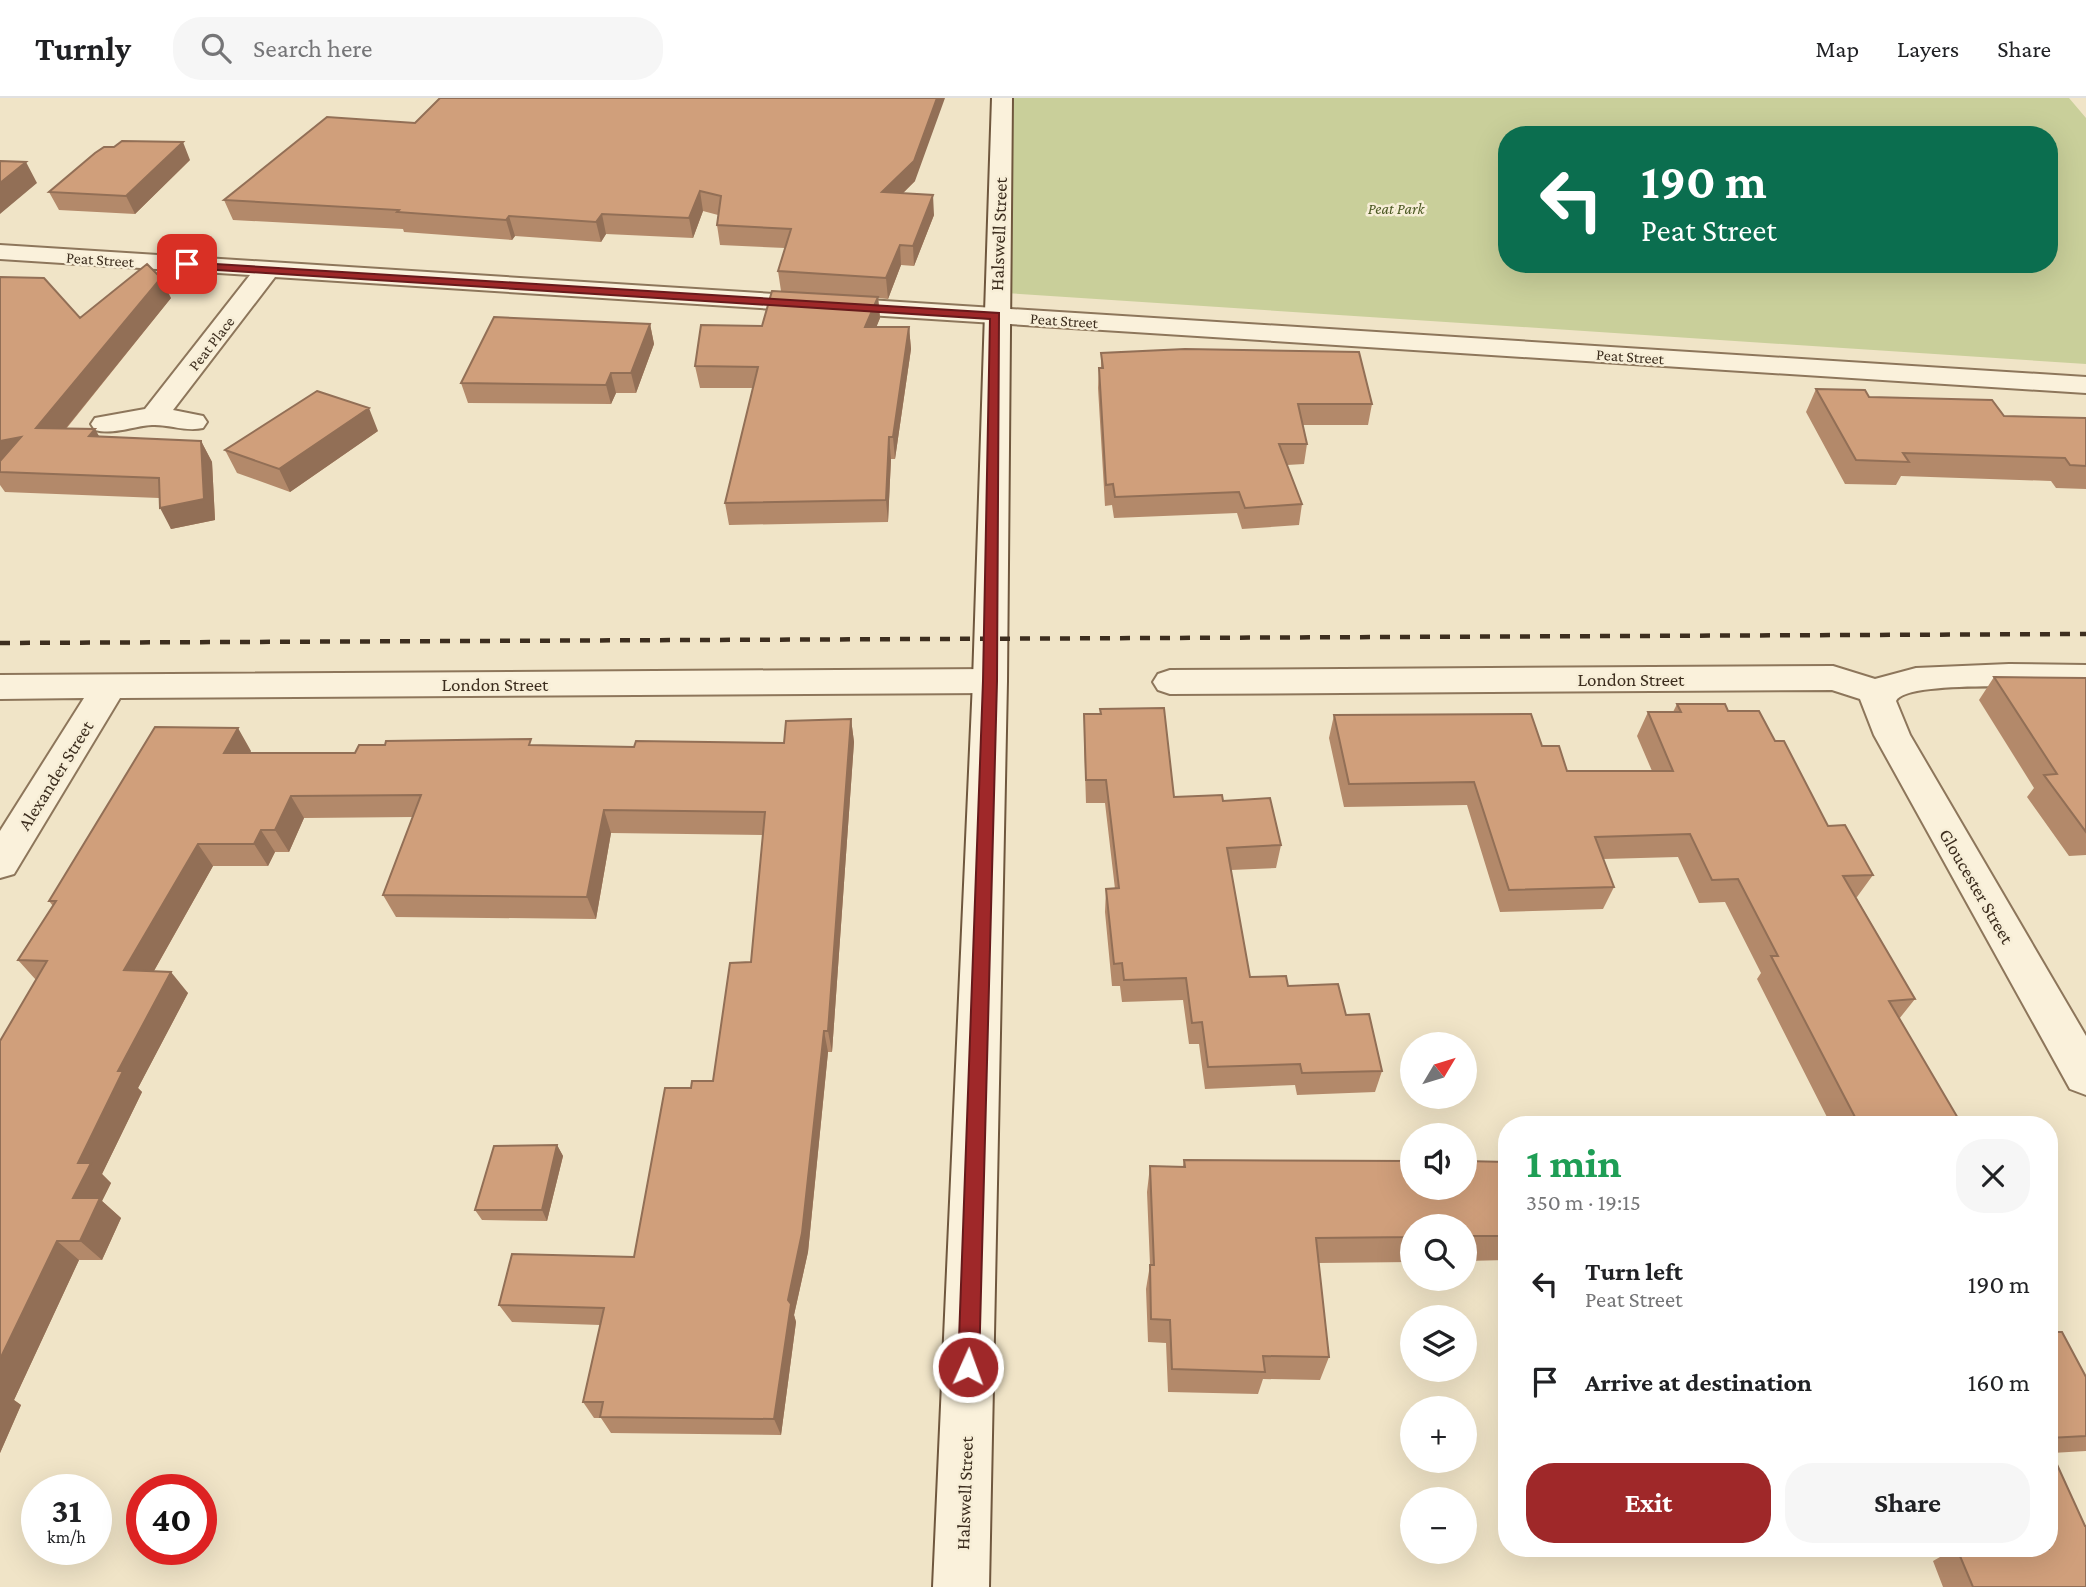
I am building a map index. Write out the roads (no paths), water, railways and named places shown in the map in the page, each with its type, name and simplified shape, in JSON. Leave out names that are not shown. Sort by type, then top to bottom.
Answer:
[{"type":"street","name":"Halswell Street","points":[[961,1587],[990,681],[995,316],[1002,98]]},
{"type":"street","name":"Peat Street","points":[[0,252],[2086,385]]},
{"type":"street","name":"Peat Place","points":[[154,416],[267,270]]},
{"type":"street","points":[[105,424],[154,416],[192,422]]},
{"type":"street","points":[[1878,692],[1886,685],[1920,678],[2086,677]]},
{"type":"street","name":"London Street","points":[[1170,682],[1833,678],[1878,692]]},
{"type":"street","name":"London Street","points":[[0,687],[990,681]]},
{"type":"street","name":"Alexander Street","points":[[0,863],[110,687]]},
{"type":"street","name":"Gloucester Street","points":[[1878,692],[1878,701],[1892,735],[2086,1076]]},
{"type":"railway","points":[[0,643],[2086,634]]},
{"type":"park label","name":"Peat Park","points":[[1396,208]]}]
